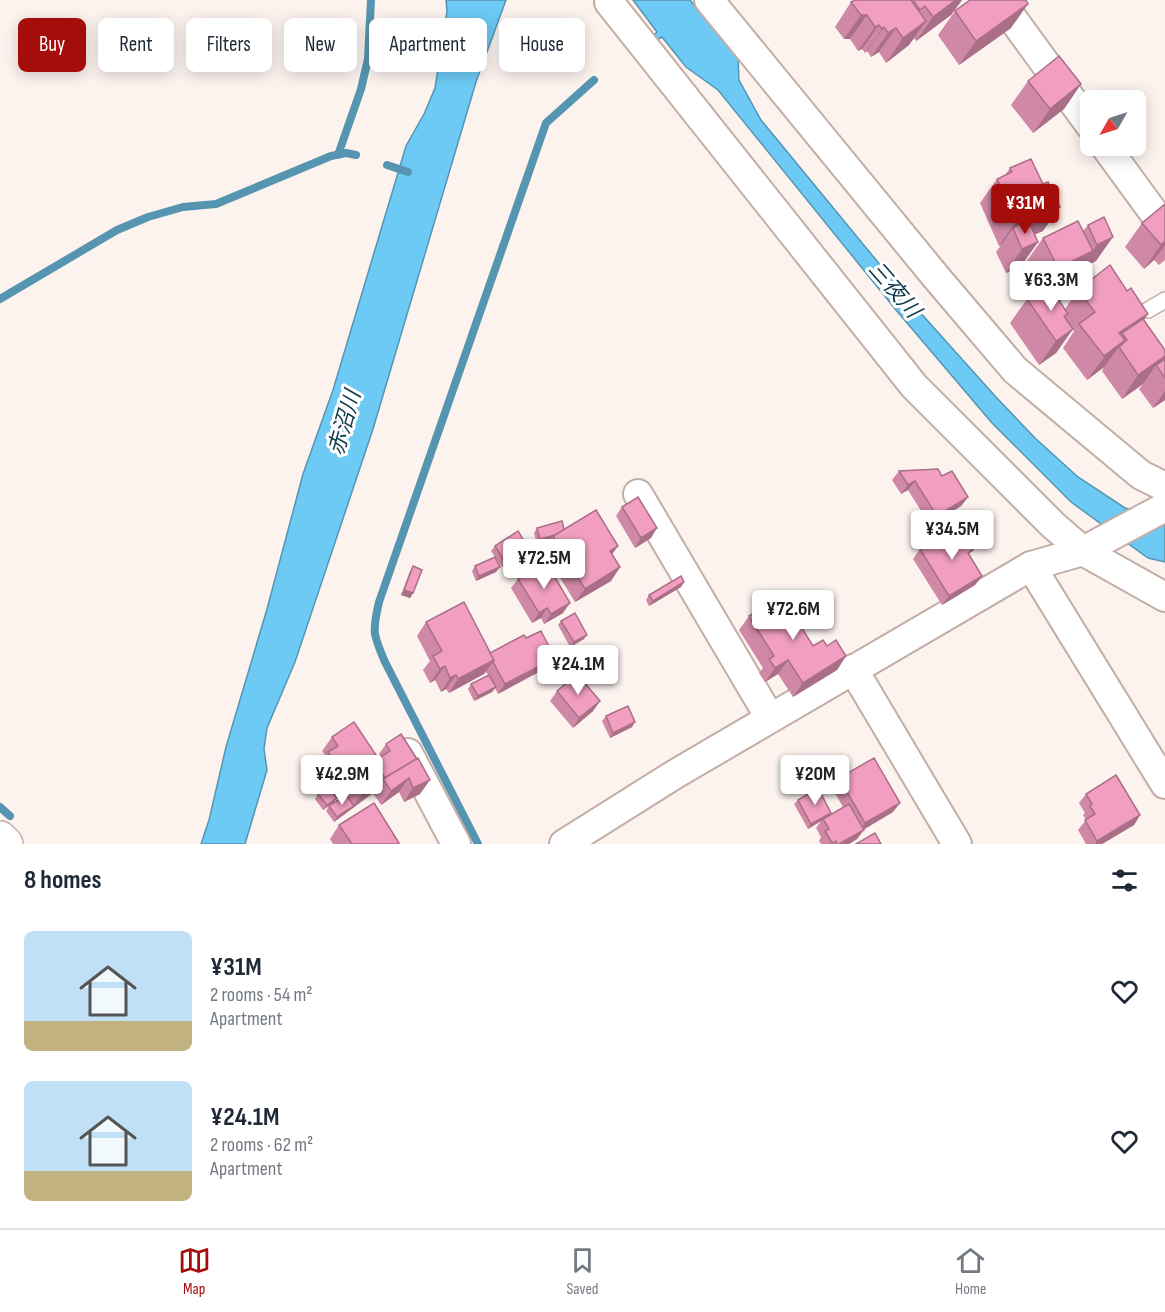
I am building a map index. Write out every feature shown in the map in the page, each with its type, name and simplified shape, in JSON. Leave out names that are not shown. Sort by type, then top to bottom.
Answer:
[{"type":"street","points":[[709,0],[1015,370],[1141,475],[1165,486]]},
{"type":"street","points":[[999,0],[1080,111]]},
{"type":"street","points":[[609,2],[914,386],[1053,525],[1083,551],[1165,597]]},
{"type":"street","points":[[1112,156],[1165,228]]},
{"type":"street","points":[[638,495],[770,718]]},
{"type":"street","points":[[564,844],[677,773],[1031,566],[1083,551],[1165,507]]},
{"type":"street","points":[[1031,566],[1165,784]]},
{"type":"street","points":[[853,669],[957,844]]},
{"type":"street","points":[[408,752],[456,844]]},
{"type":"street","points":[[0,838],[6,844]]},
{"type":"lane","points":[[1148,310],[1165,300]]},
{"type":"water","points":[[446,0],[506,0],[487,52],[487,18],[446,18]]},
{"type":"water","name":"三夜川","points":[[633,0],[690,0],[738,57],[739,80],[761,120],[909,300],[995,396],[1035,438],[1078,477],[1125,508],[1165,517],[1165,562],[1148,558],[1071,502],[992,423],[896,310],[718,90],[686,67],[662,37],[657,40],[653,36],[657,32]]},
{"type":"water","name":"赤沼川","points":[[437,72],[480,72],[373,429],[295,662],[267,728],[264,749],[267,770],[245,844],[201,844],[303,474],[333,390],[406,146],[435,88]]},
{"type":"building","points":[[855,0],[911,0],[926,21],[903,38],[896,28],[888,33],[884,27],[882,29],[879,25],[875,27],[867,15],[861,15],[851,2]]},
{"type":"building","points":[[913,0],[956,0],[933,17],[925,6],[920,10]]},
{"type":"building","points":[[970,0],[1026,0],[1028,4],[976,41],[955,11]]},
{"type":"building","points":[[1059,56],[1081,84],[1050,109],[1028,81]]},
{"type":"building","points":[[1031,159],[1043,184],[1048,182],[1060,207],[1036,217],[1034,213],[1016,221],[997,179],[1012,172],[1010,168]]},
{"type":"building","points":[[1165,204],[1165,241],[1161,245],[1142,223]]},
{"type":"building","points":[[1104,217],[1113,237],[1097,245],[1088,225]]},
{"type":"building","points":[[1028,220],[1038,242],[1022,249],[1013,228]]},
{"type":"building","points":[[1078,221],[1093,251],[1058,268],[1043,238]]},
{"type":"building","points":[[1110,265],[1127,291],[1131,288],[1148,314],[1119,333],[1125,340],[1104,356],[1079,324],[1095,312],[1078,290]]},
{"type":"building","points":[[1062,272],[1069,288],[1056,294],[1048,278]]},
{"type":"building","points":[[1048,284],[1068,314],[1064,316],[1073,329],[1056,341],[1027,299]]},
{"type":"building","points":[[1143,319],[1165,350],[1165,356],[1138,375],[1119,347],[1127,340],[1122,333]]},
{"type":"building","points":[[1165,359],[1165,378],[1156,365]]},
{"type":"building","points":[[938,469],[942,476],[952,471],[968,497],[937,516],[915,481],[908,485],[899,471]]},
{"type":"building","points":[[638,497],[657,528],[641,538],[622,507]]},
{"type":"building","points":[[596,510],[618,546],[610,551],[620,567],[585,589],[553,536]]},
{"type":"building","points":[[562,521],[564,529],[555,535],[540,539],[537,528]]},
{"type":"building","points":[[958,525],[973,550],[968,553],[982,576],[949,596],[920,549]]},
{"type":"building","points":[[518,531],[528,547],[505,562],[495,546]]},
{"type":"building","points":[[495,557],[500,567],[479,576],[475,566]]},
{"type":"building","points":[[546,562],[570,603],[551,614],[547,608],[539,613],[518,579]]},
{"type":"building","points":[[413,566],[422,570],[413,593],[404,590]]},
{"type":"building","points":[[681,576],[684,582],[653,601],[649,595]]},
{"type":"building","points":[[782,596],[813,646],[823,640],[827,646],[836,640],[846,656],[803,683],[788,660],[775,668],[769,659],[774,656],[749,616]]},
{"type":"building","points":[[464,602],[494,660],[458,679],[456,675],[450,678],[445,666],[440,669],[433,656],[442,651],[426,622]]},
{"type":"building","points":[[575,613],[587,635],[574,642],[561,621]]},
{"type":"building","points":[[541,631],[555,658],[505,684],[490,653],[524,635],[526,638]]},
{"type":"building","points":[[577,674],[600,701],[579,718],[557,691]]},
{"type":"building","points":[[489,675],[496,687],[478,696],[471,684]]},
{"type":"building","points":[[628,706],[635,722],[613,733],[606,716]]},
{"type":"building","points":[[354,722],[376,755],[372,758],[385,778],[362,794],[353,780],[344,786],[333,770],[338,767],[328,752],[338,746],[332,737]]},
{"type":"building","points":[[401,734],[417,759],[385,778],[374,761],[390,751],[386,744]]},
{"type":"building","points":[[418,758],[430,780],[413,788],[409,778],[391,791],[383,779]]},
{"type":"building","points":[[874,758],[900,803],[865,823],[839,778]]},
{"type":"building","points":[[1116,775],[1140,815],[1097,841],[1085,820],[1095,814],[1086,794]]},
{"type":"building","points":[[328,787],[337,798],[327,805],[318,794]]},
{"type":"building","points":[[818,788],[831,813],[811,824],[798,800]]},
{"type":"building","points":[[346,795],[354,806],[337,817],[329,806]]},
{"type":"building","points":[[374,803],[399,843],[352,844],[339,825]]},
{"type":"building","points":[[849,804],[864,830],[839,844],[836,841],[832,843],[825,831],[829,829],[823,819]]},
{"type":"building","points":[[875,833],[881,844],[856,844]]},
{"type":"waterway","points":[[338,155],[361,89],[368,59],[371,0]]},
{"type":"waterway","points":[[478,844],[385,662],[376,639],[375,620],[379,602],[546,123],[594,80]]},
{"type":"waterway","points":[[0,299],[117,230],[148,217],[183,207],[216,204],[331,156],[346,153],[356,155]]},
{"type":"waterway","points":[[387,165],[408,172]]},
{"type":"waterway","points":[[0,807],[10,816]]}]
